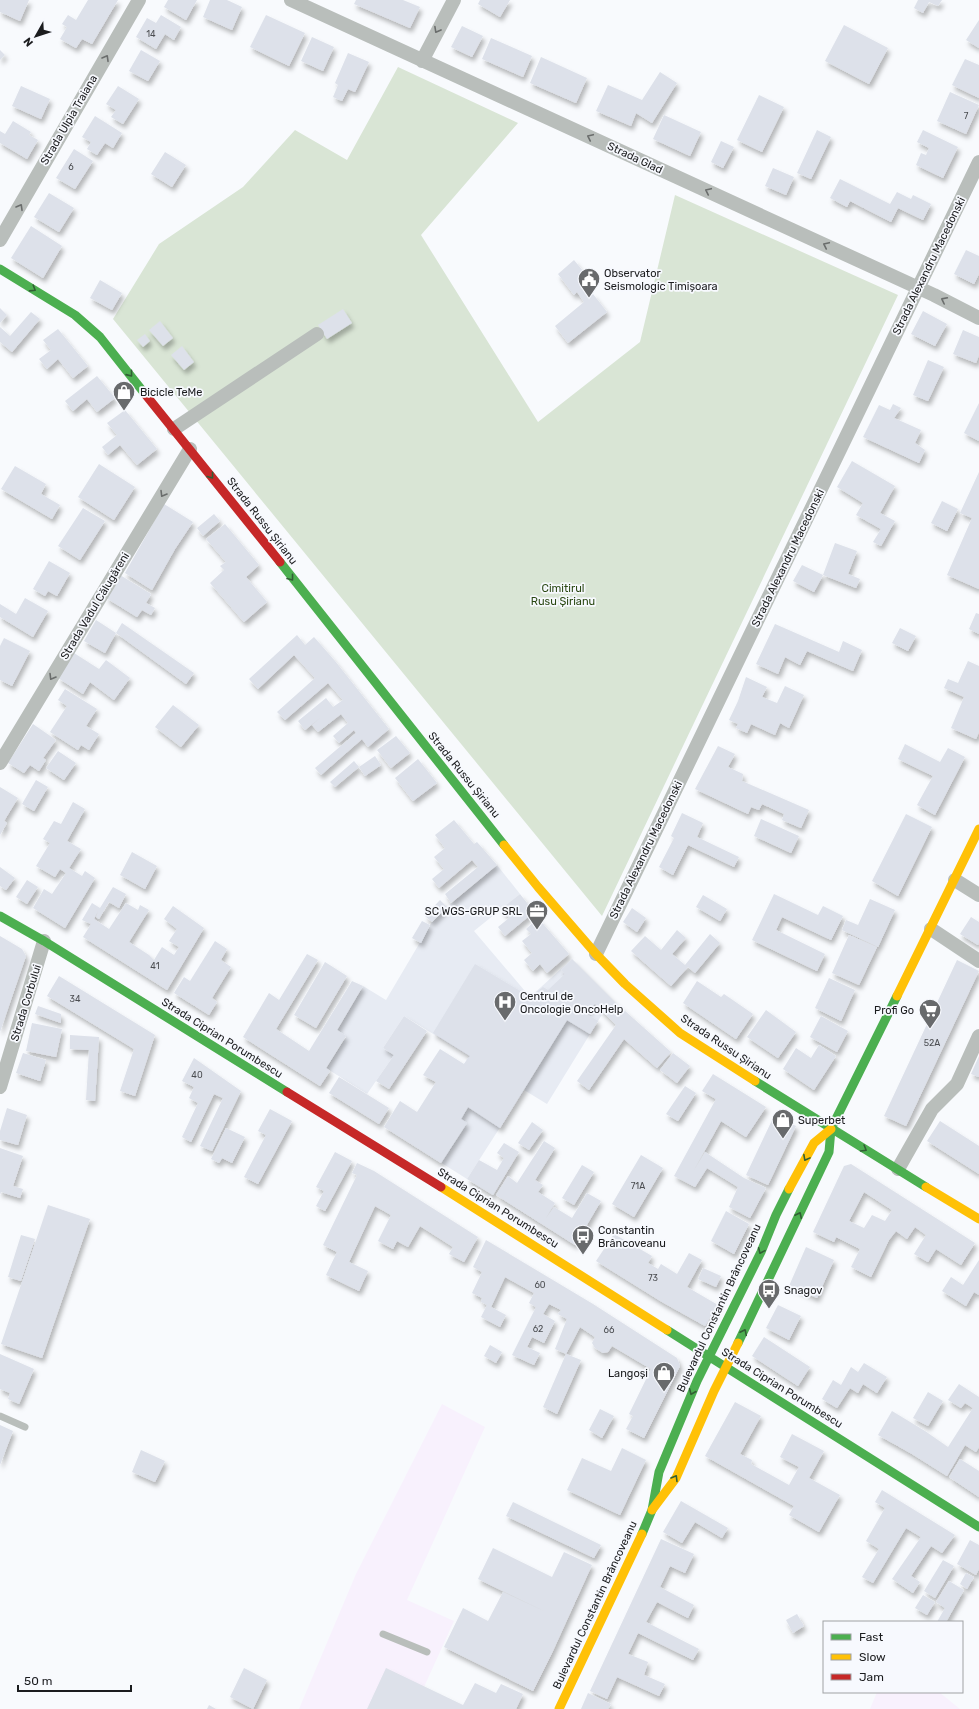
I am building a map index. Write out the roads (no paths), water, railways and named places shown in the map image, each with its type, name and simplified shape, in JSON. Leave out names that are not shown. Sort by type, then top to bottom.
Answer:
[{"type":"street","name":"Strada Ulpia Traiana","points":[[0,240],[139,0]]},
{"type":"street","name":"Strada Glad","points":[[290,0],[919,288],[979,318]]},
{"type":"street","points":[[422,61],[454,0]]},
{"type":"street","name":"Strada Alexandru Macedonski","points":[[596,954],[979,162]]},
{"type":"street","name":"Strada Russu Șirianu","points":[[0,269],[75,315],[100,337],[538,887],[596,954],[625,984],[680,1033],[831,1129],[979,1219]]},
{"type":"street","points":[[174,429],[317,334]]},
{"type":"street","name":"Strada Vadul Călugăreni","points":[[0,763],[190,449]]},
{"type":"street","name":"Bulevardul Constantin Brâncoveanu","points":[[652,1510],[676,1478],[726,1368],[829,1152],[831,1129],[979,829]]},
{"type":"street","points":[[955,880],[979,895]]},
{"type":"street","name":"Strada Ciprian Porumbescu","points":[[0,916],[44,941],[441,1187],[979,1527]]},
{"type":"street","points":[[931,929],[979,961]]},
{"type":"street","name":"Strada Corbului","points":[[0,1087],[44,941]]},
{"type":"street","points":[[898,1169],[932,1109],[957,1084],[979,1036]]},
{"type":"street","name":"Bulevardul Constantin Brâncoveanu","points":[[559,1709],[644,1532],[652,1510],[659,1472],[697,1381],[761,1252],[776,1215],[814,1143],[831,1129]]},
{"type":"lane","points":[[0,1416],[25,1427]]},
{"type":"lane","points":[[383,1634],[427,1652]]},
{"type":"place","name":"Observator Seismologic Timișoara","points":[[589,298]]},
{"type":"place","name":"Bicicle TeMe","points":[[124,412]]},
{"type":"place","name":"SC WGS-GRUP SRL","points":[[537,930]]},
{"type":"place","name":"Centrul de Oncologie OncoHelp","points":[[505,1022]]},
{"type":"place","name":"Profi Go","points":[[930,1030]]},
{"type":"place","name":"Superbet","points":[[783,1140]]},
{"type":"place","name":"Constantin Brâncoveanu","points":[[583,1256]]},
{"type":"place","name":"Snagov","points":[[769,1310]]},
{"type":"place","name":"Langoși","points":[[664,1392]]},
{"type":"park label","name":"Cimitirul Rusu Șirianu","points":[[563,594]]}]
